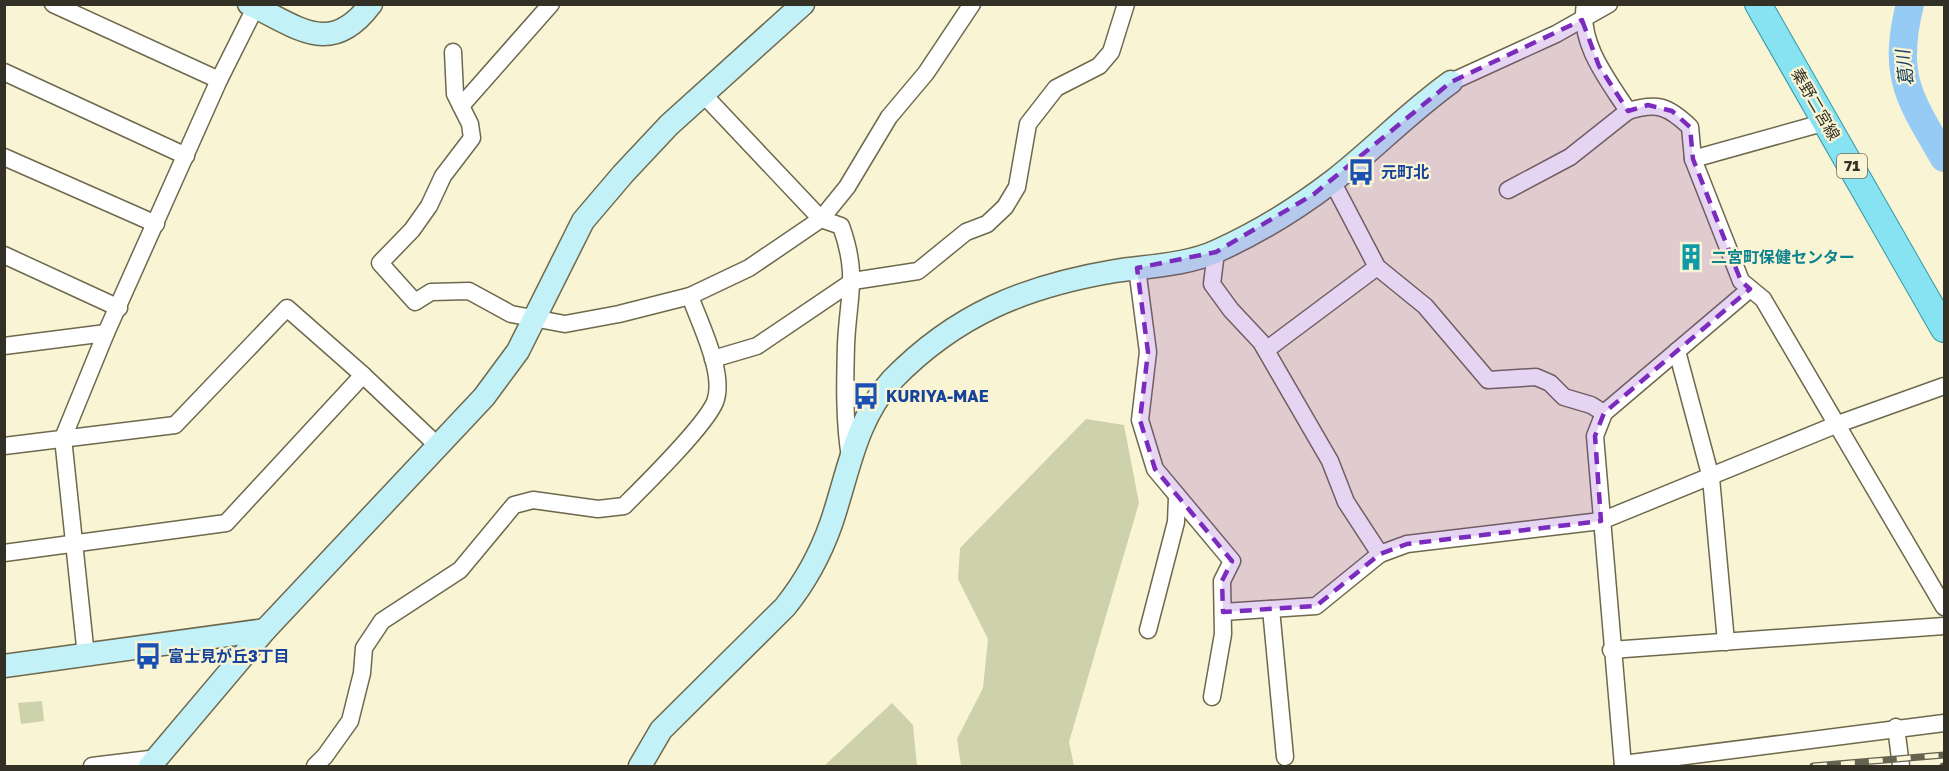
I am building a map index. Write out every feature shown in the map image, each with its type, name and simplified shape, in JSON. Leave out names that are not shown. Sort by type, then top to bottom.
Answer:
[{"type":"main road","name":"秦野二宮線","points":[[1758,4],[1944,329]]},
{"type":"street","points":[[53,4],[219,80]]},
{"type":"street","points":[[86,656],[63,438],[106,333],[254,6],[310,34],[337,34],[352,26],[371,4]]},
{"type":"street","points":[[461,106],[551,4]]},
{"type":"street","points":[[92,766],[154,762],[265,630],[484,397],[518,351],[583,221],[669,125],[803,4]]},
{"type":"street","points":[[453,52],[455,94],[470,124],[472,138],[443,176],[429,206],[412,230],[380,263],[416,302],[431,292],[469,291],[511,314],[565,324],[619,314],[690,296],[748,268],[821,219],[847,187],[889,117],[926,73],[972,4]]},
{"type":"street","points":[[713,359],[757,346],[854,281],[890,273],[918,271],[966,232],[987,224],[1005,207],[1017,187],[1028,124],[1056,88],[1099,66],[1111,52],[1126,4]]},
{"type":"street","points":[[640,766],[661,730],[785,607],[801,588],[811,572],[831,524],[850,457],[873,405],[915,358],[950,330],[982,311],[1036,289],[1075,278],[1190,259],[1216,252],[1332,181],[1404,117],[1451,82],[1584,12],[1609,4]]},
{"type":"street","points":[[1584,12],[1599,66],[1628,111]]},
{"type":"street","points":[[4,72],[186,156]]},
{"type":"street","points":[[702,93],[821,219],[842,226],[849,247],[854,281],[846,344],[847,439],[850,457]]},
{"type":"street","points":[[1508,190],[1570,157],[1628,111],[1648,105],[1672,111],[1690,127],[1693,159],[1741,281],[1763,299],[1944,608]]},
{"type":"street","points":[[1693,159],[1826,122]]},
{"type":"street","points":[[4,157],[156,224]]},
{"type":"street","points":[[1332,181],[1377,267],[1425,306],[1488,380],[1536,377],[1550,383],[1564,397],[1591,405],[1604,413]]},
{"type":"street","points":[[1216,252],[1212,284],[1230,310],[1266,350],[1330,461],[1346,502],[1380,554]]},
{"type":"street","points":[[4,255],[119,308]]},
{"type":"street","points":[[1266,350],[1377,267]]},
{"type":"street","points":[[1137,268],[1148,352],[1140,420],[1155,469],[1232,561],[1222,581],[1223,634],[1212,697]]},
{"type":"street","points":[[1750,289],[1604,413],[1594,436],[1611,650],[1623,765],[1944,723]]},
{"type":"street","points":[[315,766],[350,721],[362,673],[364,648],[382,621],[460,570],[513,505],[533,500],[598,509],[624,506],[697,427],[715,401],[717,378],[713,359],[690,296]]},
{"type":"street","points":[[4,446],[175,425],[287,308],[363,375],[438,446]]},
{"type":"street","points":[[4,346],[106,333]]},
{"type":"street","points":[[1677,351],[1711,478],[1726,642]]},
{"type":"street","points":[[4,553],[226,523],[363,375]]},
{"type":"street","points":[[1223,612],[1317,606],[1380,554],[1407,544],[1601,521],[1711,478],[1838,424],[1944,386]]},
{"type":"street","points":[[1148,630],[1176,522],[1177,498]]},
{"type":"street","points":[[1271,609],[1285,757]]},
{"type":"street","points":[[1611,650],[1944,626]]},
{"type":"street","points":[[4,666],[265,630]]},
{"type":"street","points":[[1896,728],[1901,766]]},
{"type":"highlighted area","points":[[1582,20],[1599,66],[1628,111],[1648,105],[1672,111],[1690,127],[1693,159],[1741,281],[1750,289],[1604,413],[1595,436],[1601,521],[1407,544],[1380,554],[1316,606],[1223,612],[1222,581],[1232,561],[1155,469],[1140,420],[1148,352],[1137,268],[1216,252],[1314,194],[1451,82]]},
{"type":"green space","points":[[1086,419],[1124,425],[1139,503],[1069,742],[1074,766],[961,766],[957,739],[983,688],[988,639],[958,579],[960,548]]},
{"type":"green space","points":[[42,701],[44,721],[21,724],[18,703]]},
{"type":"green space","points":[[892,703],[913,725],[917,766],[824,766]]},
{"type":"waterway","name":"葛川","points":[[1910,4],[1903,50],[1907,85],[1921,119],[1944,158]]},
{"type":"railway","points":[[1813,766],[1944,755]]},
{"type":"place","name":"元町北","points":[[1361,172]]},
{"type":"place","name":"二宮町保健センター","points":[[1691,257]]},
{"type":"place","name":"KURIYA-MAE","points":[[866,396]]},
{"type":"place","name":"富士見が丘3丁目","points":[[148,656]]}]
